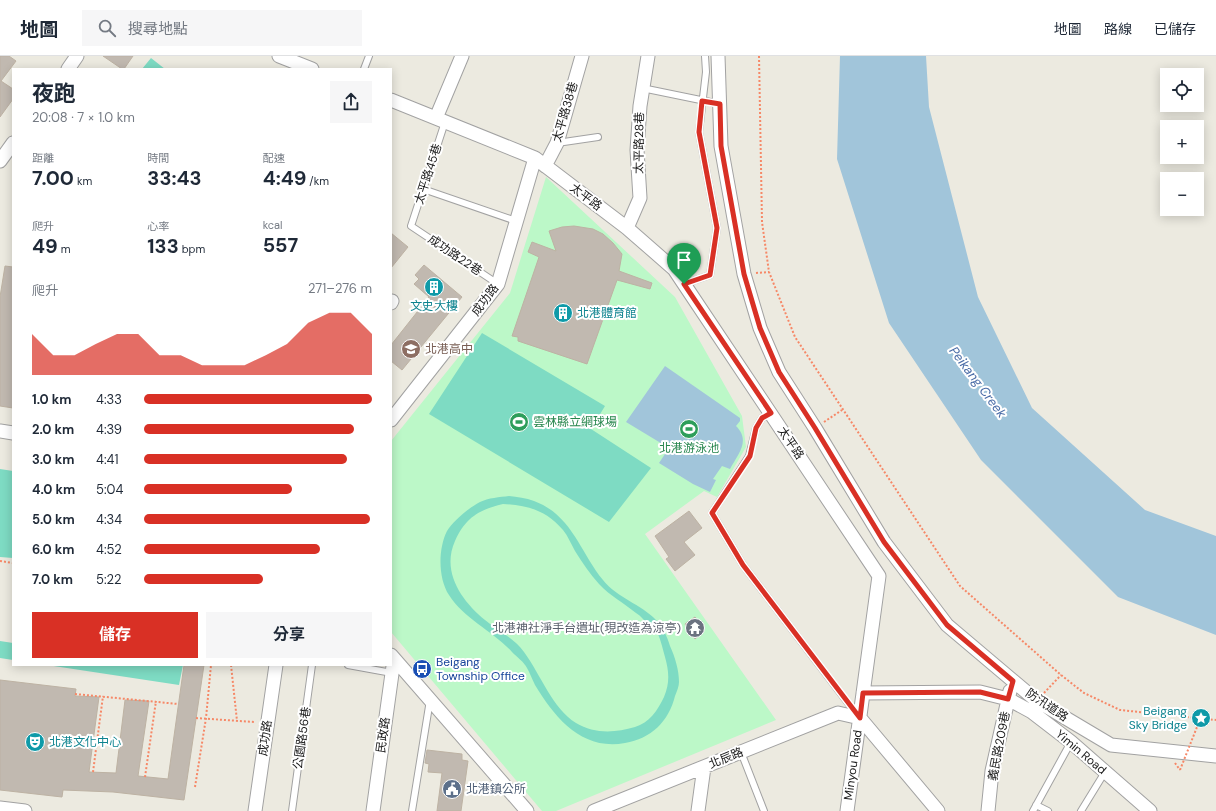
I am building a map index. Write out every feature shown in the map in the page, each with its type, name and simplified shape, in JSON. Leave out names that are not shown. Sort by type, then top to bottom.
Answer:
[{"type":"street","points":[[69,68],[77,56]]},
{"type":"street","points":[[279,56],[309,68]]},
{"type":"street","points":[[440,120],[462,56]]},
{"type":"street","name":"太平路38巷","points":[[540,162],[558,143],[582,56]]},
{"type":"street","name":"太平路28巷","points":[[627,228],[640,198],[637,150],[642,88],[648,56]]},
{"type":"street","name":"防汛道路","points":[[718,56],[721,146],[744,274],[760,328],[779,372],[815,428],[884,542],[947,625],[1037,701],[1111,746],[1216,756]]},
{"type":"street","name":"太平路","points":[[392,100],[540,162],[627,228],[674,269],[879,576],[860,718]]},
{"type":"street","points":[[0,161],[12,144]]},
{"type":"street","name":"成功路","points":[[392,419],[498,284],[516,221],[540,162]]},
{"type":"street","points":[[0,431],[12,433]]},
{"type":"street","points":[[393,657],[528,811]]},
{"type":"street","name":"民政路","points":[[373,811],[393,657]]},
{"type":"street","name":"成功路","points":[[255,811],[276,666]]},
{"type":"street","name":"義民路209巷","points":[[988,811],[992,771],[1013,681]]},
{"type":"street","name":"Yimin Road","points":[[863,693],[980,692],[1008,699],[1032,712],[1071,742],[1147,810]]},
{"type":"street","name":"北辰路","points":[[594,811],[838,713],[860,718]]},
{"type":"street","points":[[860,718],[938,811]]},
{"type":"street","name":"Minyou Road","points":[[847,811],[860,718]]},
{"type":"street","points":[[698,811],[704,767]]},
{"type":"street","points":[[0,808],[25,811]]},
{"type":"lane","points":[[364,68],[369,56]]},
{"type":"lane","points":[[684,284],[710,275],[717,228],[699,132],[706,72],[705,56]]},
{"type":"lane","points":[[642,88],[720,104]]},
{"type":"lane","name":"太平路45巷","points":[[411,226],[423,189],[440,120]]},
{"type":"lane","points":[[558,143],[598,137]]},
{"type":"lane","points":[[423,189],[516,221]]},
{"type":"lane","name":"成功路22巷","points":[[411,226],[498,284]]},
{"type":"lane","points":[[771,413],[762,418],[756,428],[750,456],[712,513],[743,565],[860,718]]},
{"type":"lane","name":"公園路56巷","points":[[292,811],[312,666]]},
{"type":"lane","points":[[354,666],[392,673]]},
{"type":"lane","points":[[412,811],[430,700]]},
{"type":"lane","points":[[1048,811],[1035,808],[1071,742]]},
{"type":"lane","points":[[741,752],[764,811]]},
{"type":"lane","points":[[1081,811],[1105,772]]},
{"type":"path","points":[[759,56],[762,222],[769,272],[795,338],[960,586],[1061,675],[1084,693],[1120,710],[1216,720]]},
{"type":"path","points":[[823,423],[842,410]]},
{"type":"path","points":[[0,561],[12,563]]},
{"type":"path","points":[[195,787],[206,718],[211,666]]},
{"type":"path","points":[[231,666],[236,721]]},
{"type":"path","points":[[1037,701],[1061,675]]},
{"type":"path","points":[[75,694],[178,704]]},
{"type":"path","points":[[93,772],[103,696]]},
{"type":"path","points":[[145,777],[156,702]]},
{"type":"path","points":[[196,718],[254,722]]},
{"type":"path","points":[[1180,770],[1201,718]]},
{"type":"green space","points":[[151,58],[164,68],[143,68]]},
{"type":"green space","points":[[546,177],[675,297],[742,416],[746,447],[717,497],[704,491],[645,534],[776,720],[556,811],[542,811],[392,633],[392,440],[510,293]]},
{"type":"green space","name":"雲林縣立網球場","points":[[482,333],[605,406],[591,429],[651,468],[609,522],[429,414]]},
{"type":"green space","points":[[0,469],[12,471],[12,558],[0,557]]},
{"type":"green space","points":[[509,496],[534,501],[547,507],[558,515],[574,535],[603,580],[615,592],[650,614],[663,629],[675,659],[679,684],[668,713],[658,727],[651,733],[634,741],[610,744],[596,742],[583,737],[571,729],[551,709],[522,662],[496,638],[462,611],[449,595],[445,588],[440,563],[442,546],[447,531],[457,519],[476,504],[494,498]],"holes":[[[503,504],[536,510],[557,523],[565,532],[580,559],[599,584],[612,596],[640,616],[658,634],[666,662],[668,682],[666,692],[659,707],[649,719],[640,725],[620,730],[597,731],[583,727],[568,717],[553,700],[520,647],[477,612],[469,604],[456,585],[452,575],[451,553],[459,533],[469,520],[480,512]]]},
{"type":"green space","points":[[0,641],[12,643],[12,660],[0,658]]},
{"type":"green space","points":[[54,666],[183,666],[179,685]]},
{"type":"water","name":"Peikang Creek","points":[[840,56],[926,56],[929,107],[978,297],[1032,408],[1145,510],[1216,536],[1216,635],[1118,597],[981,460],[889,323],[837,159]]},
{"type":"water","name":"北港游泳池","points":[[665,366],[740,418],[740,421],[736,426],[743,437],[742,448],[730,469],[722,466],[713,479],[716,480],[710,492],[693,484],[659,463],[669,448],[626,422]]},
{"type":"building","points":[[0,56],[9,56],[16,61],[1,81],[12,88],[12,100],[0,117]]},
{"type":"building","points":[[103,56],[133,56],[125,68],[121,68]]},
{"type":"building","name":"北港體育館","points":[[574,226],[593,229],[603,234],[622,254],[619,271],[652,283],[650,289],[617,280],[587,364],[518,341],[518,337],[512,336],[539,257],[528,252],[532,242],[556,251],[549,231],[562,227]]},
{"type":"building","points":[[392,234],[408,247],[392,267]]},
{"type":"building","points":[[424,265],[462,297],[402,370],[392,362],[392,344],[429,297],[414,284],[419,279],[415,275]]},
{"type":"building","points":[[5,266],[12,267],[12,408],[0,406],[0,297]]},
{"type":"building","points":[[689,511],[702,528],[684,542],[695,555],[675,571],[666,559],[669,557],[655,536]]},
{"type":"building","name":"北港神社淨手台遺址(現改造為涼亭)","points":[[695,617],[704,631],[695,639],[685,624]]},
{"type":"building","points":[[184,666],[204,666],[184,800],[113,792],[63,790],[62,797],[0,790],[0,680],[76,689],[75,696],[99,697],[89,772],[116,773],[125,700],[149,701],[138,776],[168,779]]},
{"type":"building","name":"北港鎮公所","points":[[427,750],[462,754],[462,760],[468,761],[461,811],[437,811],[442,773],[428,772],[429,764],[425,763]]},
{"type":"place","name":"文史大樓","points":[[434,287]]},
{"type":"place","name":"北港體育館","points":[[563,313]]},
{"type":"place","name":"北港高中","points":[[411,349]]},
{"type":"place","name":"雲林縣立網球場","points":[[519,422]]},
{"type":"place","name":"北港游泳池","points":[[689,429]]},
{"type":"place","name":"北港神社淨手台遺址(現改造為涼亭)","points":[[695,628]]},
{"type":"place","name":"Beigang Township Office","points":[[422,669]]},
{"type":"place","name":"Beigang Sky Bridge","points":[[1201,718]]},
{"type":"place","name":"北港文化中心","points":[[35,742]]},
{"type":"place","name":"北港鎮公所","points":[[452,789]]},
{"type":"route","points":[[702,101],[720,104],[721,146],[744,274],[760,328],[779,372],[815,428],[884,542],[947,625],[1013,681],[1008,699],[980,692],[863,693],[860,718],[743,565],[712,513],[750,456],[756,428],[762,418],[771,413],[684,284],[710,275],[717,228],[699,132],[702,101]]}]
